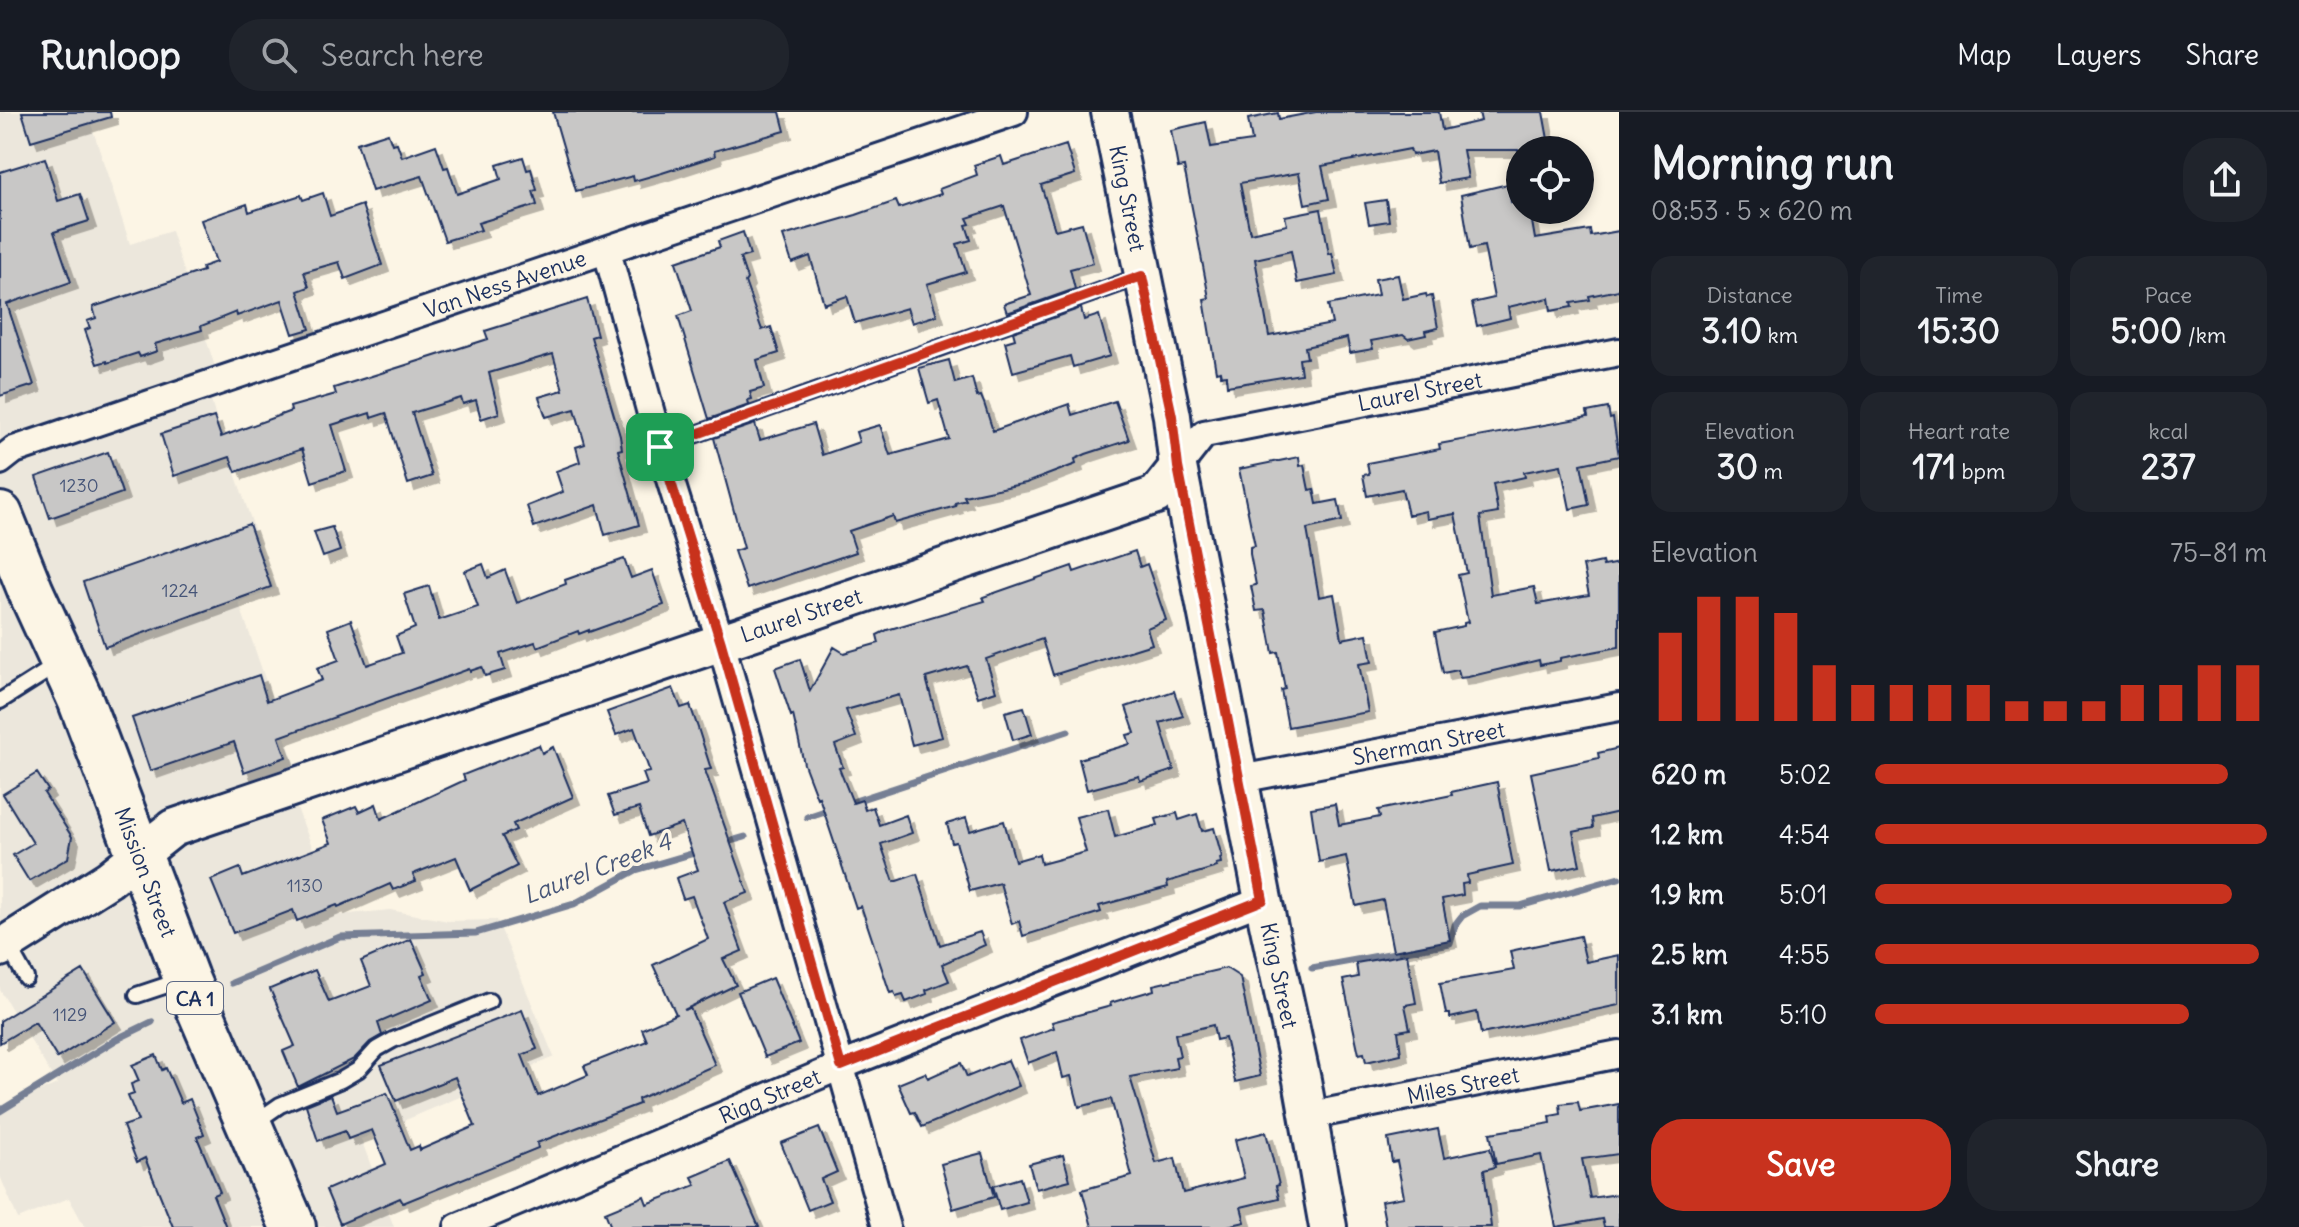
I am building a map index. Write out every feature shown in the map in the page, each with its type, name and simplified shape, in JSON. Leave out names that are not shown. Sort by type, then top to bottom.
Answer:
[{"type":"highway","name":"Mission Street","points":[[0,515],[31,592],[64,660],[186,978],[293,1227]]},
{"type":"street","name":"Van Ness Avenue","points":[[0,461],[14,450],[1014,112]]},
{"type":"street","name":"King Street","points":[[1110,112],[1172,416],[1178,467],[1328,1227]]},
{"type":"street","points":[[607,251],[660,447],[721,643],[886,1227]]},
{"type":"street","name":"Laurel Street","points":[[3,946],[109,879],[173,828],[1156,495],[1204,434],[1619,352]]},
{"type":"street","name":"Sherman Street","points":[[1240,779],[1619,707]]},
{"type":"street","name":"Rigg Street","points":[[458,1227],[841,1066],[1263,900]]},
{"type":"street","name":"Miles Street","points":[[1308,1116],[1619,1054]]},
{"type":"lane","points":[[660,447],[1142,276]]},
{"type":"lane","points":[[0,701],[64,660]]},
{"type":"lane","points":[[3,946],[26,978]]},
{"type":"lane","points":[[137,995],[186,978]]},
{"type":"lane","points":[[251,1125],[280,1105],[358,1070],[377,1049],[393,1040],[489,1001]]},
{"type":"shaded area","points":[[0,112],[51,112],[57,135],[91,124],[130,244],[171,231],[219,379],[207,384],[215,415],[275,589],[239,603],[301,783],[289,788],[339,915],[390,910],[448,921],[497,920],[554,1057],[361,1139],[394,1227],[85,1227],[69,1198],[18,1219],[0,1176],[0,1108],[57,1084],[0,990]]},
{"type":"building","points":[[22,112],[110,112],[111,117],[31,141]]},
{"type":"building","points":[[553,112],[780,112],[785,131],[714,151],[715,156],[662,173],[634,181],[633,176],[576,191]]},
{"type":"building","points":[[1316,112],[1439,112],[1442,130],[1481,121],[1479,112],[1543,112],[1547,136],[1506,136],[1506,150],[1463,150],[1468,178],[1439,183],[1434,151],[1412,155],[1410,149],[1322,166],[1329,199],[1305,204],[1299,173],[1240,183],[1250,233],[1287,225],[1285,216],[1321,209],[1329,254],[1332,253],[1337,275],[1297,283],[1291,251],[1255,259],[1269,336],[1332,324],[1328,305],[1378,295],[1375,279],[1398,275],[1403,299],[1426,294],[1427,297],[1432,296],[1438,328],[1425,331],[1426,335],[1408,339],[1403,335],[1371,341],[1373,349],[1350,353],[1347,338],[1305,347],[1307,358],[1299,359],[1301,374],[1227,386],[1226,375],[1216,372],[1204,299],[1209,298],[1184,167],[1178,168],[1171,130],[1206,122],[1211,147],[1252,141],[1248,119],[1278,113],[1279,119]]},
{"type":"building","points":[[388,133],[392,144],[397,143],[402,157],[436,145],[457,194],[501,179],[497,165],[523,157],[527,170],[531,169],[537,190],[533,191],[537,205],[478,223],[481,230],[445,241],[422,176],[372,191],[357,143]]},
{"type":"building","points":[[1066,145],[1075,174],[1041,185],[1055,230],[1082,223],[1093,263],[1070,269],[1075,289],[1007,313],[1004,304],[1031,295],[1004,206],[967,218],[971,240],[957,244],[966,272],[927,284],[937,315],[912,323],[907,308],[855,323],[847,296],[824,304],[810,256],[792,263],[783,236],[896,201],[899,208],[941,194],[939,189],[977,175],[974,165],[1001,156],[1004,165]]},
{"type":"building","points":[[45,158],[58,201],[80,194],[89,221],[54,232],[71,282],[7,304],[34,385],[0,396],[0,172]]},
{"type":"building","points":[[1506,184],[1506,224],[1532,224],[1535,239],[1590,230],[1591,236],[1619,231],[1619,290],[1589,296],[1590,300],[1551,311],[1549,298],[1508,307],[1510,318],[1477,326],[1472,303],[1494,298],[1484,246],[1470,249],[1461,195]]},
{"type":"building","points":[[323,193],[330,216],[362,205],[382,265],[345,279],[339,262],[304,272],[309,287],[298,291],[310,329],[293,334],[282,300],[237,316],[236,312],[201,326],[202,330],[155,344],[157,351],[140,357],[138,353],[97,364],[85,330],[90,328],[87,321],[96,318],[93,307],[203,271],[202,267],[216,262],[201,220],[247,204],[249,212],[301,195],[303,200]]},
{"type":"building","points":[[1386,200],[1389,221],[1369,224],[1365,203]]},
{"type":"building","points":[[743,232],[750,255],[740,258],[747,279],[745,282],[762,330],[771,327],[779,353],[757,360],[764,388],[750,392],[752,399],[748,400],[749,405],[709,419],[678,316],[692,311],[676,262],[720,247],[718,241]]},
{"type":"building","points":[[587,299],[597,335],[591,337],[620,436],[622,449],[618,450],[639,525],[605,535],[597,505],[534,527],[527,506],[563,492],[556,471],[580,462],[576,447],[585,444],[575,409],[546,417],[539,397],[563,390],[553,354],[489,373],[499,413],[481,419],[476,400],[463,404],[461,398],[412,413],[432,476],[408,484],[386,413],[371,418],[370,413],[332,425],[346,471],[312,482],[302,449],[236,472],[230,457],[174,476],[161,434],[214,417],[221,437],[291,411],[290,407],[336,394],[334,388],[488,339],[485,331]]},
{"type":"building","points":[[1081,308],[1084,320],[1099,315],[1110,356],[1073,367],[1070,356],[1013,372],[1005,342],[1015,339],[1013,332]]},
{"type":"building","points":[[949,360],[955,383],[972,378],[993,431],[1069,404],[1072,415],[1115,401],[1129,440],[1086,454],[1075,459],[1076,464],[1026,483],[964,496],[966,500],[955,503],[956,506],[895,523],[893,516],[849,531],[856,552],[747,589],[734,551],[744,548],[714,438],[755,424],[760,440],[813,424],[822,455],[859,442],[856,432],[880,425],[890,455],[949,439],[938,400],[929,403],[919,368]]},
{"type":"building","points":[[1608,408],[1610,419],[1613,418],[1619,456],[1581,464],[1589,505],[1570,509],[1561,465],[1524,472],[1525,477],[1493,484],[1498,513],[1480,516],[1491,595],[1534,587],[1538,604],[1589,595],[1583,566],[1602,562],[1603,566],[1619,563],[1619,647],[1540,665],[1539,660],[1468,677],[1460,678],[1458,670],[1443,673],[1435,632],[1464,626],[1468,622],[1458,575],[1467,573],[1455,514],[1427,519],[1426,511],[1408,515],[1402,489],[1367,496],[1363,475],[1369,474],[1367,463],[1440,449],[1439,444],[1588,417],[1587,412]]},
{"type":"building","points":[[108,452],[122,493],[50,518],[36,477]]},
{"type":"building","points":[[1299,457],[1300,466],[1304,465],[1309,490],[1314,489],[1317,504],[1338,500],[1342,521],[1307,529],[1319,597],[1334,594],[1342,639],[1367,634],[1372,662],[1359,664],[1368,712],[1288,727],[1278,652],[1273,653],[1265,610],[1256,611],[1251,586],[1256,585],[1250,547],[1255,546],[1239,469]]},
{"type":"building","points":[[249,524],[271,587],[105,647],[83,582]]},
{"type":"building","points":[[332,527],[340,551],[323,557],[314,532]]},
{"type":"building","points":[[1135,551],[1140,567],[1147,564],[1166,620],[1147,628],[1152,644],[1053,675],[1042,639],[986,659],[996,691],[978,697],[967,666],[926,678],[942,737],[912,745],[899,695],[846,710],[856,737],[835,745],[843,767],[839,768],[853,803],[862,800],[865,810],[873,807],[879,825],[906,815],[912,833],[881,844],[894,882],[917,874],[940,945],[980,932],[985,945],[942,964],[949,981],[926,990],[927,994],[906,1002],[903,995],[896,997],[894,992],[890,993],[861,906],[856,908],[819,797],[804,764],[793,715],[775,668],[800,659],[810,691],[834,647],[844,653],[879,643],[877,635],[887,630],[985,601],[983,597],[1072,566],[1074,572]]},
{"type":"building","points":[[624,559],[631,578],[652,570],[664,605],[589,632],[579,634],[578,631],[537,647],[535,642],[500,654],[505,670],[485,676],[482,667],[469,669],[279,737],[286,757],[244,772],[234,742],[150,771],[132,718],[259,675],[267,701],[322,680],[317,668],[339,660],[328,629],[351,620],[367,665],[402,653],[396,636],[415,628],[404,594],[429,586],[439,620],[478,607],[465,571],[483,564],[488,578],[505,570],[517,603],[566,584],[565,580]]},
{"type":"building","points":[[673,688],[681,708],[690,705],[711,769],[705,770],[748,893],[724,902],[742,951],[723,959],[736,985],[684,1010],[690,1008],[715,1065],[638,1099],[639,1104],[537,1143],[538,1148],[403,1203],[400,1198],[340,1224],[326,1190],[386,1164],[372,1130],[348,1139],[345,1131],[318,1141],[306,1105],[331,1095],[337,1111],[387,1093],[410,1150],[419,1146],[420,1150],[475,1126],[455,1077],[396,1101],[381,1065],[522,1010],[537,1049],[522,1055],[538,1096],[588,1075],[584,1066],[647,1041],[642,1029],[676,1014],[653,965],[708,939],[692,896],[683,899],[676,878],[698,870],[682,824],[648,836],[639,808],[615,815],[608,796],[647,784],[643,773],[650,772],[634,728],[616,735],[607,712]]},
{"type":"building","points":[[1174,691],[1183,716],[1160,723],[1174,770],[1140,781],[1139,776],[1087,790],[1079,759],[1130,744],[1127,735],[1135,733],[1126,707]]},
{"type":"building","points":[[1024,707],[1032,734],[1013,740],[1005,712]]},
{"type":"building","points":[[539,745],[542,753],[553,747],[573,797],[513,824],[516,830],[502,836],[517,866],[470,890],[456,857],[413,874],[416,881],[393,890],[390,884],[297,921],[293,910],[233,933],[211,880],[240,868],[243,877],[331,843],[322,820],[356,806],[359,812],[376,804],[381,819],[465,780],[463,775]]},
{"type":"building","points":[[1619,748],[1619,812],[1592,818],[1593,828],[1573,832],[1580,865],[1551,871],[1531,773],[1599,758],[1598,753]]},
{"type":"building","points":[[37,773],[48,790],[44,793],[72,837],[68,858],[29,881],[13,855],[33,843],[3,794]]},
{"type":"building","points":[[1497,782],[1513,865],[1467,875],[1468,883],[1462,884],[1463,895],[1442,899],[1450,940],[1393,951],[1383,900],[1356,906],[1346,856],[1319,862],[1311,808],[1335,804],[1339,825],[1380,817],[1378,810]]},
{"type":"building","points":[[1108,809],[1115,837],[1158,825],[1156,819],[1177,813],[1179,820],[1197,814],[1202,831],[1214,828],[1221,863],[1216,864],[1217,867],[1167,882],[1168,887],[1099,906],[1101,912],[1023,936],[1019,921],[1012,924],[1000,883],[970,891],[956,842],[952,843],[947,824],[966,818],[970,831],[1004,821],[1015,861],[1039,854],[1041,864],[1086,852],[1076,817]]},
{"type":"building","points":[[1580,936],[1586,962],[1619,955],[1619,1005],[1481,1034],[1477,1012],[1450,1018],[1450,1014],[1446,1014],[1440,983],[1514,970],[1510,951]]},
{"type":"building","points":[[411,939],[426,973],[421,975],[432,1000],[378,1023],[382,1035],[370,1042],[354,1059],[298,1087],[283,1051],[295,1046],[270,989],[315,970],[329,1002],[371,986],[361,961]]},
{"type":"building","points":[[1407,954],[1416,1003],[1405,1005],[1410,1029],[1398,1031],[1401,1054],[1366,1062],[1364,1053],[1359,1054],[1343,980],[1358,977],[1356,963]]},
{"type":"building","points":[[1226,968],[1240,977],[1260,1076],[1235,1082],[1225,1038],[1216,1040],[1213,1025],[1175,1034],[1180,1056],[1175,1057],[1177,1068],[1130,1077],[1156,1163],[1175,1158],[1183,1193],[1244,1178],[1235,1140],[1266,1132],[1279,1185],[1276,1186],[1279,1198],[1241,1207],[1245,1222],[1223,1227],[1092,1227],[1082,1190],[1132,1176],[1111,1099],[1079,1107],[1071,1076],[1063,1078],[1057,1052],[1028,1063],[1020,1040],[1054,1028],[1052,1022],[1154,990],[1153,985]]},
{"type":"building","points":[[83,970],[115,1022],[57,1058],[35,1022],[0,1043],[0,1021]]},
{"type":"building","points":[[772,978],[799,1043],[765,1057],[738,992]]},
{"type":"building","points":[[156,1055],[162,1070],[166,1068],[181,1103],[190,1099],[204,1134],[197,1137],[220,1192],[213,1195],[226,1227],[173,1227],[145,1158],[137,1162],[123,1126],[138,1121],[128,1096],[134,1094],[131,1084],[139,1081],[132,1065]]},
{"type":"building","points":[[1008,1060],[1019,1086],[922,1127],[915,1112],[911,1113],[898,1084],[925,1073],[928,1078],[961,1063],[967,1077]]},
{"type":"building","points":[[1578,1102],[1580,1111],[1619,1104],[1619,1154],[1582,1159],[1590,1198],[1619,1194],[1619,1227],[1604,1227],[1602,1219],[1556,1227],[1541,1155],[1496,1164],[1490,1133],[1551,1123],[1550,1116],[1561,1114],[1560,1104]]},
{"type":"building","points":[[819,1128],[837,1172],[821,1179],[830,1201],[808,1210],[781,1143]]},
{"type":"building","points":[[1438,1129],[1444,1158],[1490,1148],[1495,1167],[1484,1170],[1491,1227],[1386,1227],[1381,1201],[1404,1197],[1397,1161],[1392,1162],[1388,1139]]},
{"type":"building","points":[[982,1153],[994,1197],[953,1209],[941,1164]]},
{"type":"building","points":[[1063,1155],[1070,1180],[1036,1189],[1029,1164]]},
{"type":"building","points":[[730,1161],[759,1227],[611,1227],[605,1212],[644,1196],[647,1204],[696,1185],[692,1177]]},
{"type":"building","points":[[1020,1178],[1027,1202],[1000,1210],[993,1186]]},
{"type":"waterway","name":"Laurel Creek 4","points":[[846,804],[1068,731]]},
{"type":"waterway","name":"Laurel Creek 4","points":[[807,817],[831,809]]},
{"type":"waterway","name":"Laurel Creek 4","points":[[724,843],[745,837]]},
{"type":"waterway","name":"Laurel Creek 4","points":[[232,983],[340,937],[476,933],[574,904],[636,870],[701,851]]},
{"type":"waterway","points":[[1312,968],[1450,943],[1455,925],[1462,916],[1480,906],[1520,906],[1619,878]]},
{"type":"waterway","points":[[0,1111],[117,1039],[152,1022]]},
{"type":"route","points":[[1142,276],[1172,416],[1178,467],[1263,900],[841,1066],[721,643],[660,447],[1142,276]]}]
